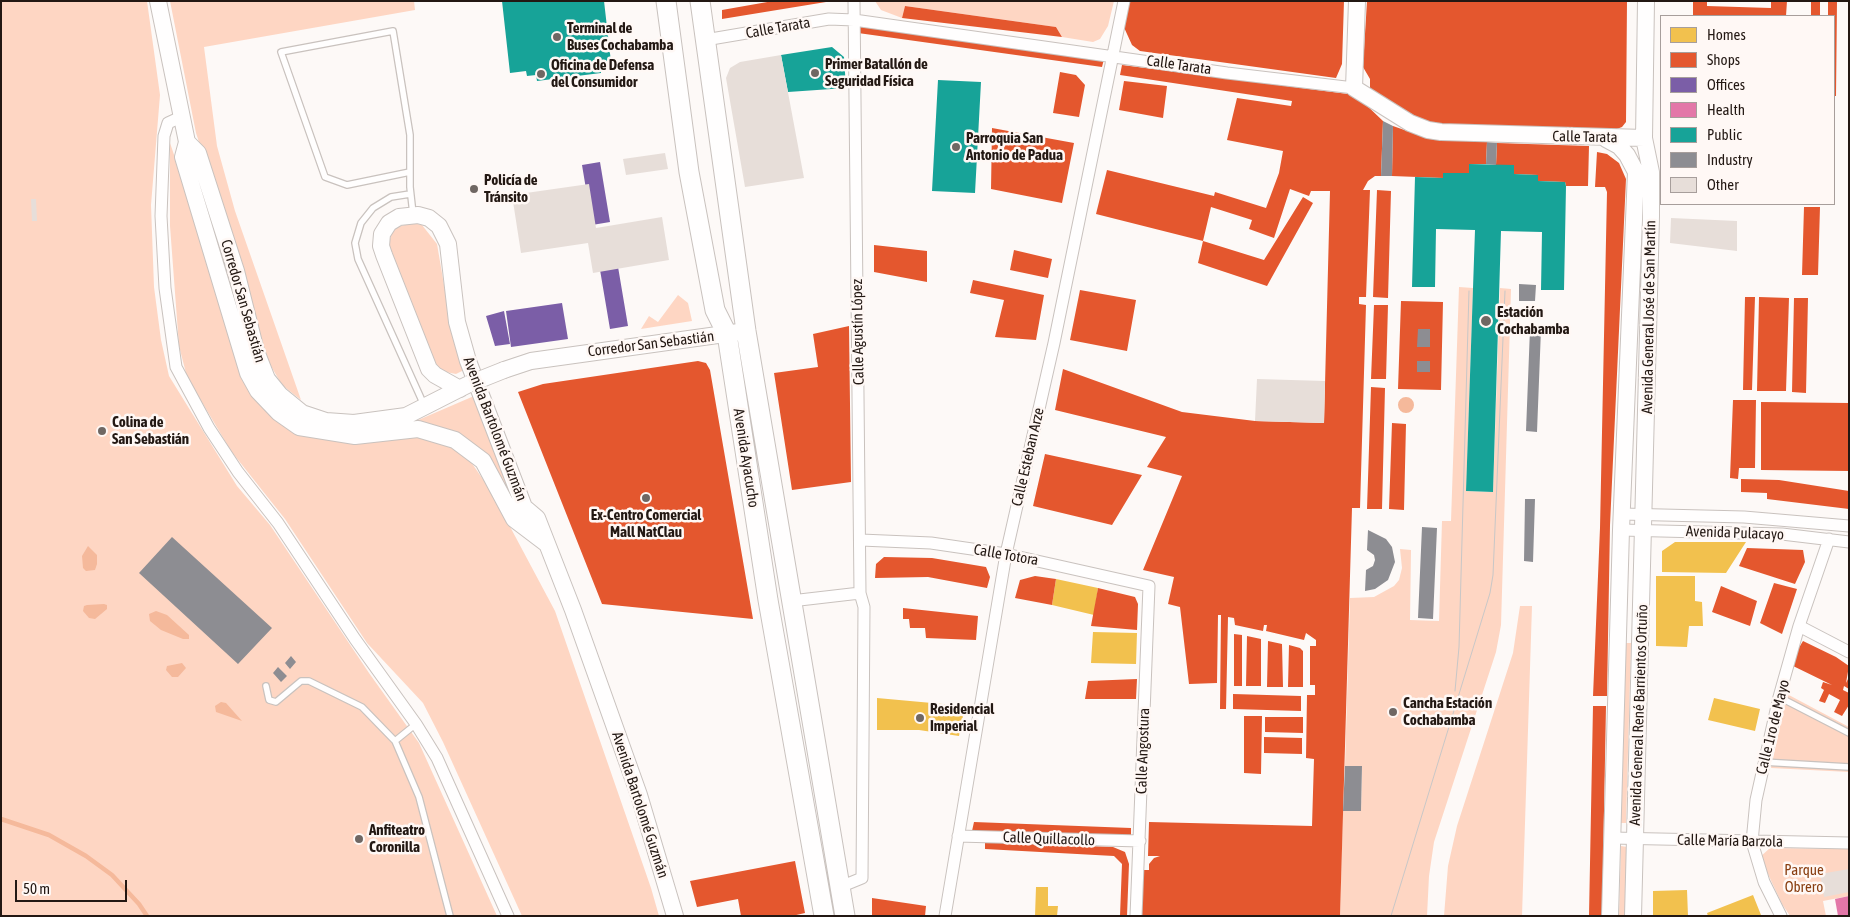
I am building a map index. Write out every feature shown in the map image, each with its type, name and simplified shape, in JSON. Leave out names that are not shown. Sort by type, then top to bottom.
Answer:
[{"type":"main road","name":"Avenida Ayacucho","points":[[666,1],[691,181],[715,310],[727,334],[768,600],[824,916]]},
{"type":"main road","name":"Avenida Ayacucho","points":[[700,1],[746,331],[845,916]]},
{"type":"street","name":"Corredor San Sebastián","points":[[158,1],[187,142],[183,157],[248,372],[258,391],[279,413],[299,426],[355,436],[418,429],[455,440],[483,460],[514,520],[547,544]]},
{"type":"street","name":"Calle Agustín López","points":[[840,887],[862,878],[864,607],[860,593],[861,540],[854,1]]},
{"type":"street","name":"Calle Esteban Arze","points":[[945,916],[1006,554],[1054,342],[1124,1]]},
{"type":"street","points":[[1354,88],[1357,1]]},
{"type":"street","name":"Avenida General José de San Martín","points":[[1645,522],[1651,172],[1644,138],[1646,1]]},
{"type":"street","name":"Calle Tarata","points":[[705,40],[829,19],[854,20],[1227,73],[1354,88],[1410,123],[1428,130],[1606,139],[1644,138]]},
{"type":"street","points":[[181,117],[168,123],[164,136],[161,216],[165,288],[176,367],[205,421],[238,472],[278,524],[351,633],[416,724],[437,758],[508,916]]},
{"type":"street","name":"Avenida General José de San Martín","points":[[1606,139],[1619,146],[1627,155],[1636,172],[1621,522]]},
{"type":"street","name":"Corredor San Sebastián","points":[[187,142],[198,153],[236,271],[256,351],[267,379],[280,395],[302,412],[326,421],[354,423],[406,416],[465,386],[531,360],[746,331]]},
{"type":"street","name":"Avenida Bartolomé Guzmán","points":[[465,386],[435,375],[430,368],[381,246],[382,234],[389,223],[400,217],[413,215],[429,218],[439,226],[448,244],[457,322],[468,361],[524,507],[537,518],[547,544],[639,795],[675,916]]},
{"type":"street","name":"Avenida Pulacayo","points":[[1621,522],[1744,517],[1849,526]]},
{"type":"street","name":"Avenida General René Barrientos Ortuño","points":[[1610,916],[1621,522]]},
{"type":"street","name":"Avenida Pulacayo","points":[[1645,522],[1849,542]]},
{"type":"street","name":"Avenida General René Barrientos Ortuño","points":[[1633,916],[1645,522]]},
{"type":"street","name":"Calle 1ro de Mayo","points":[[1781,916],[1764,882],[1752,842],[1756,800],[1779,697],[1799,626],[1829,539]]},
{"type":"street","name":"Calle Totora","points":[[861,540],[931,543],[1006,554],[1149,586]]},
{"type":"street","name":"Calle Angostura","points":[[1136,916],[1149,586]]},
{"type":"street","points":[[791,601],[860,593]]},
{"type":"street","points":[[1799,626],[1849,652]]},
{"type":"street","name":"Calle Quillacollo","points":[[958,836],[1140,841]]},
{"type":"street","name":"Calle María Barzola","points":[[1612,838],[1849,843]]},
{"type":"lane","points":[[410,172],[347,185],[325,177],[281,52],[393,31],[410,135],[410,172],[410,194],[413,215]]},
{"type":"lane","points":[[410,194],[391,197],[373,208],[361,223],[355,243],[358,259],[425,407]]},
{"type":"lane","points":[[266,686],[269,700],[276,702],[301,681],[309,681],[362,707],[395,741],[419,797],[450,916]]},
{"type":"lane","points":[[1779,697],[1849,733]]},
{"type":"lane","points":[[395,741],[416,724]]},
{"type":"lane","points":[[1763,762],[1849,767]]},
{"type":"green space","name":"Colina de San Sebastián","points":[[1,1],[147,1],[160,95],[151,205],[154,287],[161,340],[169,376],[237,486],[270,525],[369,673],[419,743],[497,916],[1,916]]},
{"type":"green space","points":[[170,1],[414,1],[415,10],[204,47],[217,146],[235,211],[301,400],[282,385],[268,361],[252,318],[246,285],[196,133]]},
{"type":"green space","points":[[875,1],[1114,1],[1108,26],[1100,39],[1093,42],[1062,37],[1056,27],[905,6],[902,18],[881,10]]},
{"type":"green space","points":[[170,143],[210,260],[273,418],[404,434],[451,445],[471,462],[491,491],[555,611],[659,916],[522,916],[443,742],[423,703],[367,643],[285,519],[231,451],[187,377],[179,346],[170,226]]},
{"type":"green space","points":[[413,223],[422,225],[437,244],[450,320],[464,370],[456,374],[441,371],[437,366],[390,254],[389,242],[392,233],[397,227]]},
{"type":"green space","points":[[1459,287],[1473,288],[1466,491],[1493,492],[1500,288],[1511,289],[1501,625],[1496,652],[1434,842],[1429,876],[1427,916],[1340,916],[1343,811],[1361,811],[1362,766],[1345,766],[1350,598],[1374,597],[1394,586],[1399,580],[1402,568],[1400,549],[1411,550],[1410,620],[1439,621],[1442,521],[1451,521]]},
{"type":"green space","points":[[678,295],[688,303],[692,321],[641,329],[649,316],[658,322]]},
{"type":"green space","points":[[474,396],[515,508],[488,456],[465,437],[440,427],[416,421]]},
{"type":"green space","points":[[1520,606],[1532,606],[1522,916],[1444,916],[1448,866],[1457,826],[1513,653]]},
{"type":"green space","points":[[1625,643],[1631,643],[1626,823],[1620,823]]},
{"type":"green space","points":[[1787,694],[1849,727],[1849,772],[1771,768]]},
{"type":"green space","points":[[1621,846],[1627,847],[1625,916],[1619,916]]},
{"type":"green space","name":"Parque Obrero","points":[[1770,848],[1849,849],[1849,896],[1823,901],[1826,916],[1790,916],[1782,904],[1760,857]]},
{"type":"shaded area","points":[[1403,397],[1409,397],[1414,402],[1412,411],[1403,413],[1398,408],[1398,402]]},
{"type":"shaded area","points":[[88,546],[97,555],[97,564],[95,570],[86,571],[83,568],[82,556]]},
{"type":"shaded area","points":[[87,605],[107,605],[107,609],[95,619],[89,618],[83,611],[84,606]]},
{"type":"shaded area","points":[[156,611],[167,615],[189,635],[189,639],[183,639],[161,630],[150,621],[149,614]]},
{"type":"shaded area","points":[[182,663],[186,668],[178,677],[172,677],[166,670],[167,666]]},
{"type":"shaded area","points":[[221,702],[226,703],[242,721],[216,712],[215,706]]},
{"type":"building: Homes","points":[[1675,542],[1746,542],[1726,573],[1662,572],[1662,551]]},
{"type":"building: Homes","points":[[1656,576],[1695,576],[1695,601],[1702,602],[1703,626],[1689,626],[1687,647],[1656,646]]},
{"type":"building: Homes","points":[[1056,579],[1098,588],[1094,615],[1052,605]]},
{"type":"building: Homes","points":[[1093,632],[1137,633],[1136,664],[1091,663]]},
{"type":"building: Homes","name":"Residencial Imperial","points":[[877,698],[965,706],[959,736],[919,730],[877,730]]},
{"type":"building: Homes","points":[[1714,698],[1760,709],[1755,731],[1708,720]]},
{"type":"building: Homes","points":[[1036,887],[1048,887],[1048,906],[1058,906],[1057,916],[1035,916]]},
{"type":"building: Homes","points":[[1687,890],[1688,916],[1653,916],[1653,891]]},
{"type":"building: Homes","points":[[1753,895],[1761,915],[1708,916],[1707,913]]},
{"type":"building: Shops","points":[[773,1],[826,2],[722,19],[722,10]]},
{"type":"building: Shops","points":[[1128,1],[1344,1],[1342,64],[1336,78],[1140,51],[1132,45],[1122,23]]},
{"type":"building: Shops","points":[[1367,1],[1627,1],[1626,122],[1622,127],[1609,132],[1442,127],[1422,120],[1370,90],[1370,79],[1363,67]]},
{"type":"building: Shops","points":[[1693,1],[1707,1],[1707,6],[1771,8],[1771,1],[1787,1],[1786,15],[1693,15]]},
{"type":"building: Shops","points":[[1811,1],[1820,1],[1820,15],[1811,15]]},
{"type":"building: Shops","points":[[1828,1],[1837,1],[1836,96],[1835,15],[1828,15]]},
{"type":"building: Shops","points":[[905,6],[1056,27],[1062,37],[902,18]]},
{"type":"building: Shops","points":[[857,24],[1104,59],[1102,67],[858,33]]},
{"type":"building: Shops","points":[[1122,65],[1348,94],[1361,100],[1383,121],[1381,176],[1375,176],[1368,181],[1363,190],[1370,190],[1366,297],[1359,297],[1359,304],[1366,305],[1360,508],[1352,508],[1340,916],[1141,916],[1143,870],[1149,870],[1149,864],[1154,858],[1160,856],[1148,856],[1149,822],[1312,826],[1314,759],[1306,758],[1307,695],[1315,695],[1315,685],[1310,685],[1310,646],[1316,646],[1316,640],[1306,633],[1304,640],[1266,631],[1267,625],[1264,625],[1263,631],[1235,625],[1234,618],[1228,617],[1226,709],[1220,709],[1221,615],[1218,615],[1217,683],[1189,684],[1180,607],[1168,604],[1174,577],[1143,570],[1182,476],[1147,467],[1166,437],[1055,410],[1063,369],[1182,412],[1255,421],[1324,423],[1330,191],[1311,191],[1309,196],[1290,189],[1274,238],[1249,229],[1252,220],[1211,207],[1203,241],[1096,214],[1107,170],[1214,196],[1215,192],[1266,208],[1279,173],[1283,151],[1227,140],[1237,98],[1291,106],[1292,101],[1120,75]]},
{"type":"building: Shops","points":[[1060,72],[1076,75],[1085,85],[1079,117],[1053,113]]},
{"type":"building: Shops","points":[[1124,81],[1167,86],[1163,118],[1119,110]]},
{"type":"building: Shops","points":[[1393,126],[1430,139],[1487,142],[1486,164],[1469,164],[1469,173],[1443,173],[1443,178],[1392,176]]},
{"type":"building: Shops","points":[[992,128],[1074,143],[1062,203],[991,189]]},
{"type":"building: Shops","points":[[1497,143],[1589,146],[1588,186],[1566,186],[1565,182],[1538,181],[1538,175],[1514,174],[1514,165],[1496,165]]},
{"type":"building: Shops","points":[[1597,152],[1607,154],[1619,163],[1626,179],[1610,525],[1607,696],[1593,696],[1600,528],[1607,192],[1605,187],[1595,187]]},
{"type":"building: Shops","points":[[1377,190],[1391,191],[1388,298],[1373,297]]},
{"type":"building: Shops","points":[[1303,197],[1313,203],[1267,286],[1198,263],[1203,241],[1264,260]]},
{"type":"building: Shops","points":[[1804,207],[1820,207],[1818,275],[1802,275]]},
{"type":"building: Shops","points":[[874,245],[927,251],[927,282],[874,272]]},
{"type":"building: Shops","points":[[1014,250],[1052,259],[1048,278],[1010,270]]},
{"type":"building: Shops","points":[[973,280],[1044,295],[1036,340],[995,337],[1004,300],[970,293]]},
{"type":"building: Shops","points":[[1080,290],[1136,300],[1127,351],[1070,340]]},
{"type":"building: Shops","points":[[1745,297],[1755,297],[1752,390],[1743,390]]},
{"type":"building: Shops","points":[[1759,297],[1789,298],[1786,391],[1757,391]]},
{"type":"building: Shops","points":[[1794,298],[1808,298],[1806,393],[1792,392]]},
{"type":"building: Shops","points":[[1401,301],[1443,302],[1441,390],[1398,389]]},
{"type":"building: Shops","points":[[1374,305],[1388,305],[1386,379],[1371,379]]},
{"type":"building: Shops","points":[[849,326],[851,482],[792,490],[774,373],[818,367],[813,334]]},
{"type":"building: Shops","name":"Ex-Centro Comercial Mall NatClau","points":[[698,361],[706,363],[710,370],[753,619],[602,604],[518,392],[543,384]]},
{"type":"building: Shops","points":[[1371,387],[1385,388],[1382,509],[1367,509]]},
{"type":"building: Shops","points":[[1733,400],[1756,400],[1755,468],[1739,468],[1738,479],[1730,478]]},
{"type":"building: Shops","points":[[1761,402],[1849,403],[1849,471],[1761,470]]},
{"type":"building: Shops","points":[[1392,423],[1406,424],[1404,510],[1389,509]]},
{"type":"building: Shops","points":[[1045,454],[1142,475],[1112,525],[1033,506]]},
{"type":"building: Shops","points":[[1741,479],[1779,480],[1849,491],[1849,509],[1767,499],[1767,493],[1741,492]]},
{"type":"building: Shops","points":[[1747,548],[1803,550],[1805,562],[1795,584],[1739,566]]},
{"type":"building: Shops","points":[[884,557],[932,558],[986,567],[990,577],[987,588],[928,577],[875,578],[876,564]]},
{"type":"building: Shops","points":[[1035,576],[1056,579],[1052,605],[1015,598],[1020,580]]},
{"type":"building: Shops","points":[[1774,583],[1797,589],[1782,634],[1760,623]]},
{"type":"building: Shops","points":[[1721,586],[1757,601],[1750,626],[1712,612]]},
{"type":"building: Shops","points":[[1098,588],[1135,597],[1138,604],[1137,630],[1091,626]]},
{"type":"building: Shops","points":[[903,608],[978,616],[976,640],[926,638],[925,628],[910,628],[909,619],[903,619]]},
{"type":"building: Shops","points":[[1234,634],[1242,635],[1242,686],[1234,686]]},
{"type":"building: Shops","points":[[1247,636],[1261,639],[1261,686],[1246,686]]},
{"type":"building: Shops","points":[[1268,641],[1282,644],[1283,687],[1267,687]]},
{"type":"building: Shops","points":[[1803,641],[1836,657],[1849,666],[1846,683],[1849,677],[1849,689],[1844,686],[1843,690],[1849,693],[1849,705],[1842,716],[1834,712],[1840,700],[1829,694],[1825,703],[1819,701],[1824,690],[1821,688],[1823,682],[1832,685],[1789,664]]},
{"type":"building: Shops","points":[[1289,645],[1300,648],[1303,651],[1303,687],[1288,687]]},
{"type":"building: Shops","points":[[1137,679],[1136,699],[1085,699],[1088,681]]},
{"type":"building: Shops","points":[[1233,694],[1301,696],[1301,711],[1233,709]]},
{"type":"building: Shops","points":[[1593,706],[1606,706],[1602,916],[1589,916]]},
{"type":"building: Shops","points":[[1244,716],[1262,716],[1261,774],[1244,773]]},
{"type":"building: Shops","points":[[1265,717],[1303,717],[1303,733],[1265,732]]},
{"type":"building: Shops","points":[[1264,737],[1302,738],[1302,754],[1264,753]]},
{"type":"building: Shops","points":[[974,822],[1131,828],[1131,837],[972,831]]},
{"type":"building: Shops","points":[[985,842],[1113,847],[1125,852],[1129,864],[1127,916],[1120,916],[1122,864],[1114,856],[985,849]]},
{"type":"building: Shops","points":[[795,861],[805,913],[792,916],[741,916],[738,899],[697,907],[690,881]]},
{"type":"building: Shops","points":[[872,898],[926,906],[925,916],[872,916]]},
{"type":"building: Offices","points":[[600,162],[610,222],[592,225],[582,165]]},
{"type":"building: Offices","points":[[615,249],[628,326],[610,329],[597,252]]},
{"type":"building: Offices","points":[[562,303],[568,339],[511,347],[506,311]]},
{"type":"building: Offices","points":[[504,311],[510,344],[495,346],[486,316]]},
{"type":"building: Health","points":[[1849,896],[1849,916],[1838,916],[1835,899]]},
{"type":"building: Public","name":"Terminal de Buses Cochabamba","points":[[502,1],[604,1],[611,62],[600,63],[601,73],[537,81],[536,75],[527,76],[526,71],[510,73]]},
{"type":"building: Public","name":"Primer Batallón de Seguridad Física","points":[[832,47],[844,57],[846,88],[788,92],[781,55]]},
{"type":"building: Public","name":"Parroquia San Antonio de Padua","points":[[938,80],[981,82],[975,193],[932,191]]},
{"type":"building: Public","name":"Estación Cochabamba","points":[[1469,164],[1514,165],[1514,174],[1538,175],[1538,181],[1565,182],[1566,186],[1564,290],[1541,290],[1542,232],[1501,231],[1493,492],[1466,491],[1475,230],[1436,229],[1435,287],[1412,287],[1415,177],[1443,178],[1443,173],[1469,173]]},
{"type":"building: Industry","points":[[1383,121],[1393,126],[1392,176],[1381,176]]},
{"type":"building: Industry","points":[[1487,142],[1497,143],[1496,165],[1486,164]]},
{"type":"building: Industry","points":[[1519,284],[1536,285],[1535,301],[1519,301]]},
{"type":"building: Industry","points":[[1418,329],[1430,329],[1430,347],[1417,347]]},
{"type":"building: Industry","points":[[1530,329],[1541,329],[1537,432],[1526,431]]},
{"type":"building: Industry","points":[[1417,361],[1430,361],[1430,372],[1417,372]]},
{"type":"building: Industry","points":[[1525,499],[1535,499],[1533,562],[1524,561]]},
{"type":"building: Industry","points":[[1422,527],[1437,528],[1433,619],[1418,618]]},
{"type":"building: Industry","points":[[1368,530],[1386,539],[1392,547],[1395,562],[1388,580],[1375,589],[1365,591],[1366,570],[1373,566],[1375,560],[1374,555],[1367,550]]},
{"type":"building: Industry","points":[[172,537],[272,628],[238,664],[139,573]]},
{"type":"building: Industry","points":[[291,656],[296,662],[290,669],[285,663]]},
{"type":"building: Industry","points":[[278,667],[287,676],[281,682],[273,673]]},
{"type":"building: Industry","points":[[1345,766],[1362,766],[1361,811],[1343,811]]},
{"type":"building: Other","points":[[781,55],[804,178],[745,187],[726,78],[730,68],[740,62]]},
{"type":"building: Other","points":[[665,153],[668,169],[626,175],[623,159]]},
{"type":"building: Other","points":[[589,184],[596,228],[662,217],[669,260],[593,273],[588,243],[521,253],[512,195]]},
{"type":"building: Other","points":[[31,199],[36,199],[37,221],[32,221]]},
{"type":"building: Other","points":[[1671,218],[1737,221],[1737,251],[1670,243]]},
{"type":"building: Other","points":[[1257,379],[1325,381],[1324,423],[1255,421]]},
{"type":"building: Other","points":[[1849,869],[1849,892],[1824,897],[1820,874]]},
{"type":"waterway","points":[[1,819],[49,835],[86,856],[112,875],[139,904],[147,916]]},
{"type":"tram line","points":[[1455,691],[1459,647],[1469,291]]},
{"type":"tram line","points":[[1391,916],[1490,593],[1493,575],[1505,291]]},
{"type":"place","name":"Terminal de Buses Cochabamba","points":[[557,37]]},
{"type":"place","name":"Primer Batallón de Seguridad Física","points":[[815,73]]},
{"type":"place","name":"Oficina de Defensa del Consumidor","points":[[541,74]]},
{"type":"place","name":"Parroquia San Antonio de Padua","points":[[956,147]]},
{"type":"place","name":"Policía de Tránsito","points":[[474,189]]},
{"type":"place","name":"Estación Cochabamba","points":[[1486,321]]},
{"type":"place","name":"Colina de San Sebastián","points":[[102,431]]},
{"type":"place","name":"Ex-Centro Comercial Mall NatClau","points":[[646,498]]},
{"type":"place","name":"Cancha Estación Cochabamba","points":[[1393,712]]},
{"type":"place","name":"Residencial Imperial","points":[[920,718]]},
{"type":"place","name":"Anfiteatro Coronilla","points":[[359,839]]}]
